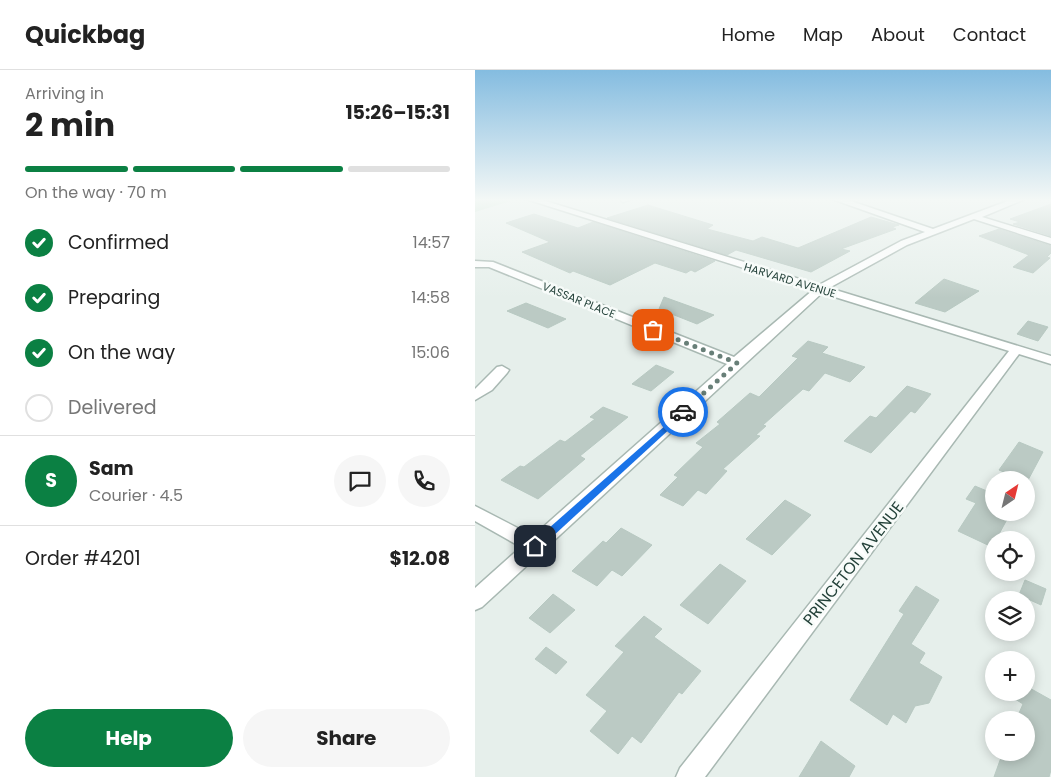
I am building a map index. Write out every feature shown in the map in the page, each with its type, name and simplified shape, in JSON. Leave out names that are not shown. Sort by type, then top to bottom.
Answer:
[{"type":"street","name":"HARVARD AVENUE","points":[[635,232],[1051,360]]},
{"type":"street","points":[[475,601],[820,290],[883,254],[934,232]]},
{"type":"street","points":[[1022,232],[1051,241]]},
{"type":"street","name":"VASSAR PLACE","points":[[475,264],[482,263],[498,268],[737,363]]},
{"type":"street","name":"PRINCETON AVENUE","points":[[689,777],[1017,349]]},
{"type":"street","points":[[475,396],[487,387],[502,370]]},
{"type":"street","points":[[475,513],[535,546]]},
{"type":"building","points":[[527,232],[624,232],[715,261],[695,272],[691,270],[686,273],[655,263],[610,285],[573,271],[570,273],[522,252],[550,242]]},
{"type":"building","points":[[652,232],[718,232],[753,241],[762,237],[798,248],[836,232],[888,232],[841,249],[850,251],[811,272],[736,250],[727,255]]},
{"type":"building","points":[[990,232],[1008,232],[1051,246],[1051,253],[1047,257],[1050,258],[1033,273],[1013,267],[1029,255],[979,236]]},
{"type":"building","points":[[1038,232],[1051,232],[1051,236]]},
{"type":"building","points":[[944,279],[979,291],[945,312],[915,303]]},
{"type":"building","points":[[664,297],[714,315],[697,324],[659,309]]},
{"type":"building","points":[[526,303],[566,319],[548,328],[507,311]]},
{"type":"building","points":[[1028,321],[1048,327],[1038,341],[1017,334]]},
{"type":"building","points":[[808,341],[828,347],[822,353],[865,367],[850,382],[825,373],[809,391],[803,389],[763,425],[766,426],[756,435],[760,436],[723,469],[727,471],[706,494],[698,490],[683,506],[660,495],[678,477],[674,475],[703,447],[696,443],[720,424],[717,422],[750,393],[759,397],[798,358],[792,356]]},
{"type":"building","points":[[656,365],[674,372],[651,391],[632,384]]},
{"type":"building","points":[[907,386],[931,394],[915,413],[911,411],[871,453],[844,441],[870,416],[876,418]]},
{"type":"building","points":[[603,407],[628,417],[580,456],[585,459],[538,499],[501,480],[520,466],[524,467],[560,440],[565,442],[595,419],[590,417]]},
{"type":"building","points":[[1019,442],[1043,452],[1033,471],[999,470]]},
{"type":"building","points":[[975,486],[985,490],[985,521],[1006,521],[1001,531],[985,531],[985,544],[958,531],[976,503],[966,499]]},
{"type":"building","points":[[785,500],[811,515],[772,555],[746,539]]},
{"type":"building","points":[[621,528],[652,545],[622,576],[612,570],[597,586],[572,571],[603,541],[606,543]]},
{"type":"building","points":[[720,564],[746,581],[708,624],[680,605]]},
{"type":"building","points":[[1025,581],[1046,589],[1041,605],[1035,602],[1035,591],[1021,591]]},
{"type":"building","points":[[916,586],[939,600],[911,644],[925,653],[919,663],[942,677],[929,703],[915,706],[906,723],[893,714],[887,725],[850,700],[904,614],[899,611]]},
{"type":"building","points":[[553,594],[575,610],[550,633],[529,618]]},
{"type":"building","points":[[644,616],[662,629],[654,637],[701,671],[682,694],[679,692],[641,743],[632,736],[618,754],[590,731],[607,711],[586,695],[624,652],[615,646]]},
{"type":"building","points":[[546,647],[567,662],[556,674],[535,659]]},
{"type":"building","points":[[1035,691],[1051,700],[1051,770],[1049,777],[994,777],[1000,761],[1035,761],[1035,711],[1020,711],[1023,704],[1018,701],[1035,701]]},
{"type":"building","points":[[821,741],[855,766],[849,777],[799,777]]},
{"type":"way so far","points":[[653,330],[737,363],[683,412]]},
{"type":"route","points":[[535,546],[683,412]]}]
